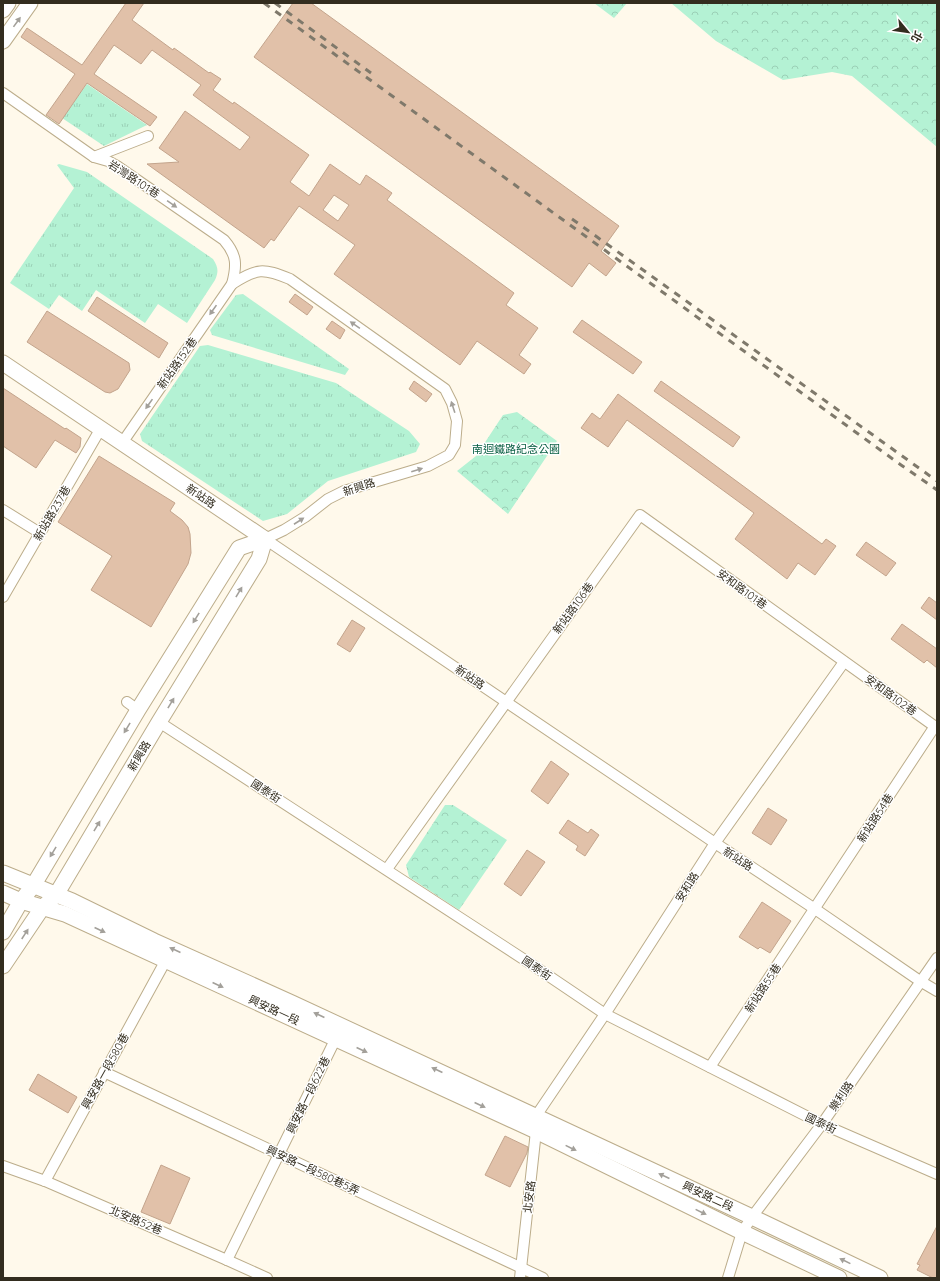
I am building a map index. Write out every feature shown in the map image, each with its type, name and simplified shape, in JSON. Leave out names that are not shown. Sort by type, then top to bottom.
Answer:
[{"type":"street","points":[[3,10],[8,3]]},
{"type":"street","points":[[3,41],[30,3]]},
{"type":"street","name":"岩灣路101巷","points":[[3,93],[94,157],[108,161],[117,166],[224,240],[232,249],[235,256],[236,271],[232,284]]},
{"type":"street","points":[[94,157],[148,136]]},
{"type":"street","name":"新興路","points":[[9,896],[33,886],[133,706],[239,548],[284,530],[305,517],[328,499],[339,494],[428,466],[449,455],[455,445],[457,421],[446,389],[290,279],[271,271],[257,271],[244,276],[232,284]]},
{"type":"street","name":"新站路152巷","points":[[122,443],[232,284]]},
{"type":"street","name":"新站路","points":[[3,363],[937,991]]},
{"type":"street","name":"新站路237巷","points":[[3,597],[100,428]]},
{"type":"street","points":[[3,510],[40,533]]},
{"type":"street","name":"安和路101巷","points":[[640,516],[844,662]]},
{"type":"street","name":"新站路106巷","points":[[387,869],[640,516]]},
{"type":"street","name":"新興路","points":[[3,966],[42,908],[56,895],[159,722],[259,559],[264,539]]},
{"type":"street","name":"安和路102巷","points":[[844,662],[936,727]]},
{"type":"street","name":"安和路","points":[[536,1123],[715,843],[844,662]]},
{"type":"street","name":"國泰街","points":[[159,722],[387,869],[605,1014],[822,1124],[937,1174]]},
{"type":"street","name":"新站路54巷","points":[[815,909],[936,727]]},
{"type":"street","name":"興安路一段","points":[[3,867],[18,880]]},
{"type":"street","name":"興安路一段","points":[[3,873],[56,895],[299,1006],[536,1123]]},
{"type":"street","name":"新興路","points":[[3,932],[9,896],[18,880]]},
{"type":"street","name":"興安路一段","points":[[9,896],[42,908],[65,914],[336,1038],[536,1123]]},
{"type":"street","name":"新站路55巷","points":[[710,1067],[815,909]]},
{"type":"street","name":"樂利路","points":[[728,1278],[742,1232],[822,1124],[937,958]]},
{"type":"street","name":"興安路一段580巷","points":[[45,1181],[166,960]]},
{"type":"street","name":"興安路一段622巷","points":[[228,1260],[336,1038]]},
{"type":"street","name":"興安路一段580巷5弄","points":[[104,1072],[279,1154],[520,1273],[543,1278]]},
{"type":"street","name":"興安路二段","points":[[536,1123],[752,1217],[880,1278]]},
{"type":"street","name":"興安路二段","points":[[536,1123],[742,1232],[840,1278]]},
{"type":"street","name":"北安路","points":[[520,1273],[536,1123]]},
{"type":"street","name":"北安路52巷","points":[[3,1166],[45,1181],[267,1278]]},
{"type":"green space","points":[[594,3],[627,3],[614,18]]},
{"type":"green space","points":[[671,3],[937,3],[937,147],[852,76],[832,72],[783,80],[716,41]]},
{"type":"green space","points":[[87,84],[147,125],[104,146],[62,118]]},
{"type":"green space","points":[[59,164],[87,172],[213,259],[217,269],[215,280],[187,323],[158,304],[145,323],[96,290],[82,311],[59,295],[49,309],[10,283],[74,188],[57,165]]},
{"type":"green space","points":[[243,294],[349,369],[345,375],[212,335],[210,330],[236,295]]},
{"type":"green space","points":[[208,345],[336,383],[409,431],[420,444],[416,452],[328,481],[287,514],[263,521],[142,441],[140,434],[200,346]]},
{"type":"green space","name":"南迴鐵路紀念公園","points":[[517,412],[557,441],[508,514],[457,471],[476,456],[503,415]]},
{"type":"green space","points":[[445,805],[453,805],[507,840],[459,910],[409,877],[406,865]]},
{"type":"building","points":[[126,3],[144,3],[132,20],[173,50],[174,48],[209,73],[210,72],[221,79],[213,90],[233,104],[234,102],[309,155],[290,182],[309,196],[330,164],[360,185],[366,175],[392,193],[387,200],[514,293],[506,305],[538,328],[519,355],[531,364],[524,374],[477,341],[460,365],[334,274],[355,245],[299,206],[274,241],[271,239],[264,248],[147,164],[179,162],[159,148],[185,111],[240,150],[250,137],[193,95],[201,85],[152,50],[141,64],[114,45],[94,74],[157,117],[150,126],[87,83],[59,124],[46,115],[75,74],[21,37],[27,28],[82,65]],"holes":[[[334,195],[349,205],[338,221],[323,210]]]},
{"type":"building","points":[[293,3],[311,3],[619,226],[601,251],[616,263],[606,276],[589,263],[572,287],[254,57]]},
{"type":"building","points":[[295,294],[313,307],[307,315],[289,302]]},
{"type":"building","points":[[97,297],[168,343],[159,358],[88,311]]},
{"type":"building","points":[[47,311],[129,363],[130,370],[118,389],[110,393],[105,392],[27,342]]},
{"type":"building","points":[[582,320],[642,362],[633,374],[573,332]]},
{"type":"building","points":[[332,321],[345,330],[340,339],[326,329]]},
{"type":"building","points":[[414,381],[432,394],[426,402],[409,389]]},
{"type":"building","points":[[661,381],[740,437],[733,447],[654,391]]},
{"type":"building","points":[[3,388],[81,438],[80,447],[76,453],[55,440],[36,468],[3,446]]},
{"type":"building","points":[[618,394],[822,544],[826,539],[836,546],[815,575],[798,563],[787,579],[735,539],[754,513],[627,420],[608,447],[581,428],[592,413],[600,419]]},
{"type":"building","points":[[99,456],[175,503],[170,511],[182,520],[188,527],[191,553],[188,564],[151,627],[91,590],[112,556],[58,522]]},
{"type":"building","points":[[866,542],[896,563],[886,576],[856,555]]},
{"type":"building","points":[[929,597],[937,603],[937,620],[921,608]]},
{"type":"building","points":[[352,620],[365,628],[350,652],[337,644]]},
{"type":"building","points":[[902,624],[937,649],[937,668],[927,660],[924,663],[891,639]]},
{"type":"building","points":[[551,761],[569,774],[548,804],[531,791]]},
{"type":"building","points":[[768,808],[787,820],[771,845],[752,833]]},
{"type":"building","points":[[568,820],[588,833],[591,829],[599,835],[585,856],[576,850],[578,846],[559,833]]},
{"type":"building","points":[[527,850],[545,862],[521,896],[504,884]]},
{"type":"building","points":[[762,902],[791,921],[770,953],[760,947],[758,949],[739,937]]},
{"type":"building","points":[[38,1074],[77,1097],[68,1113],[29,1090]]},
{"type":"building","points":[[505,1136],[528,1147],[527,1153],[510,1187],[485,1175]]},
{"type":"building","points":[[161,1165],[190,1178],[170,1224],[141,1212]]},
{"type":"building","points":[[937,1226],[937,1278],[933,1278],[917,1270],[920,1265],[917,1264]]},
{"type":"railway","points":[[264,3],[937,490]]},
{"type":"railway","points":[[275,3],[371,73]]},
{"type":"railway","points":[[572,219],[937,481]]}]
